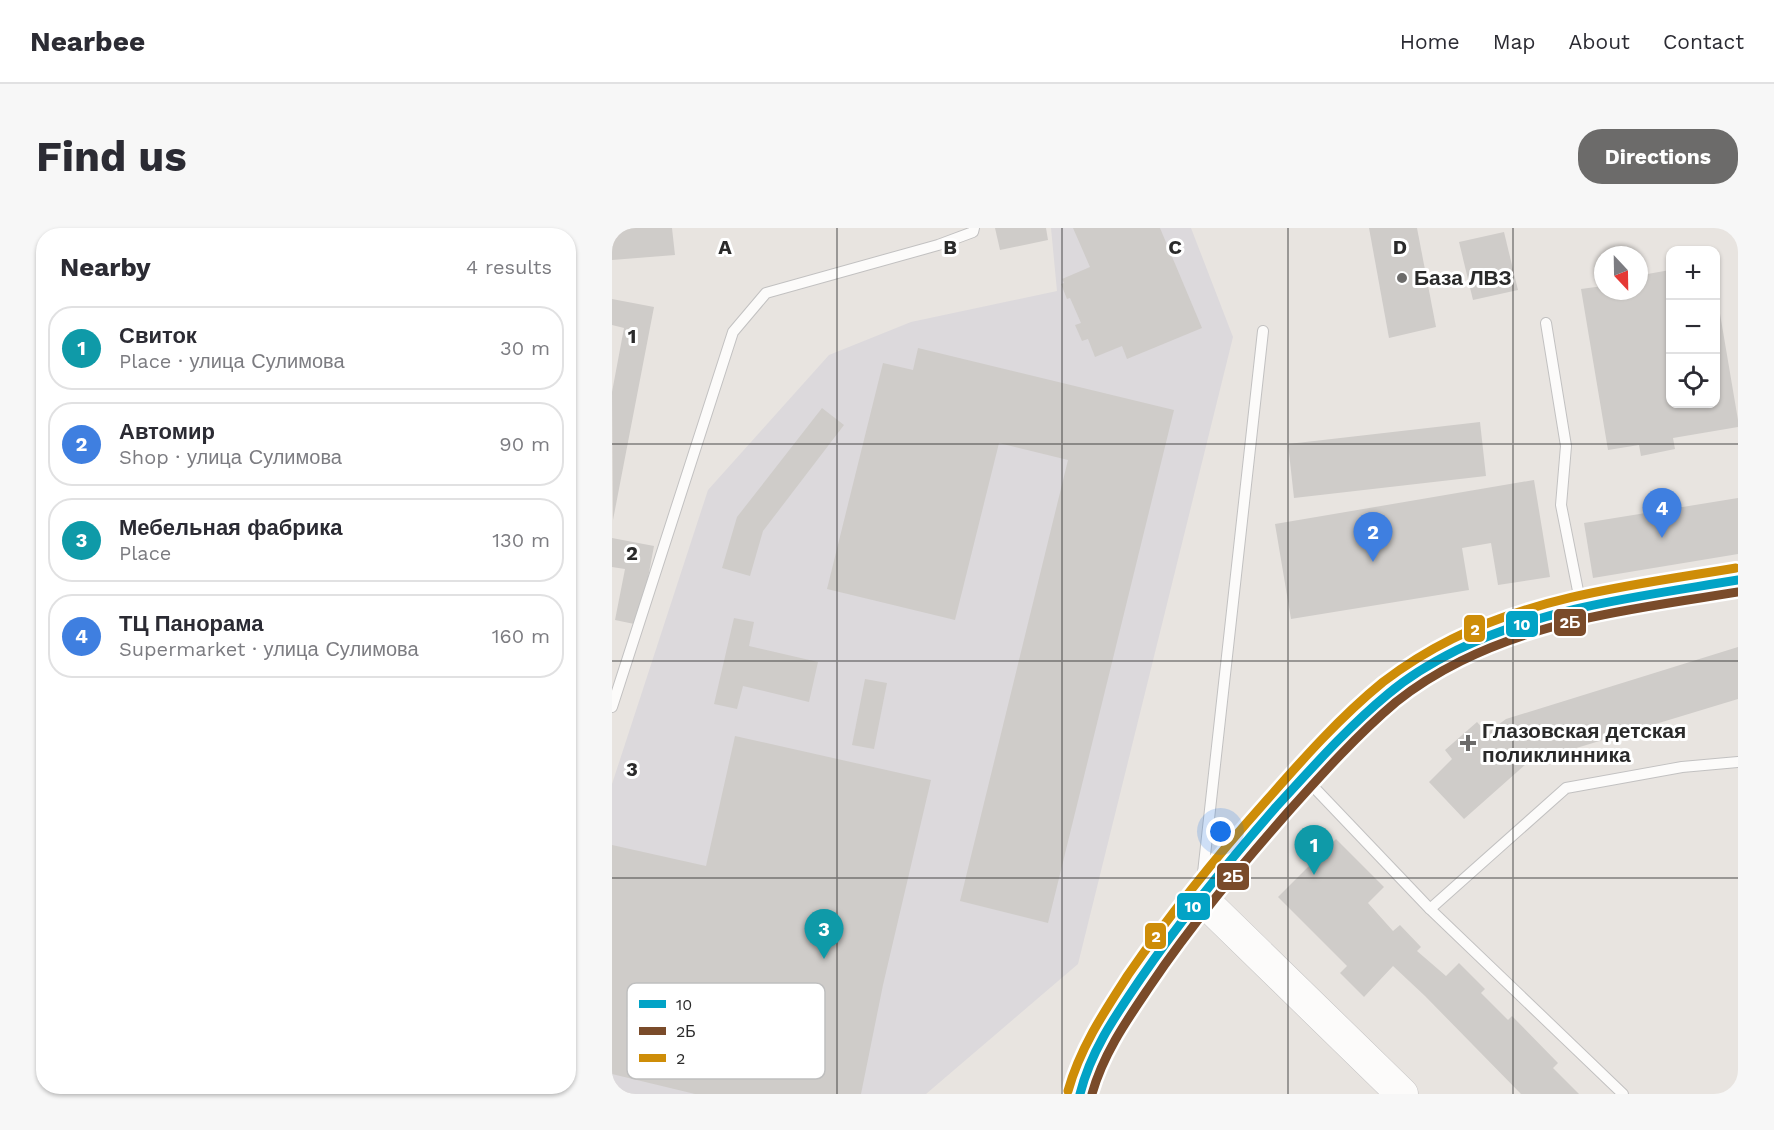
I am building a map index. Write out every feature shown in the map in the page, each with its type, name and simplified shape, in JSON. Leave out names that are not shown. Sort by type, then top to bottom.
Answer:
[{"type":"main road","points":[[1080,1094],[1083,1080],[1102,1036],[1156,955],[1200,897],[1304,776],[1342,736],[1391,691],[1456,650],[1499,632],[1553,614],[1738,580]]},
{"type":"main road","points":[[1200,897],[1402,1094]]},
{"type":"lane","points":[[612,707],[733,333],[766,293],[938,246],[973,232],[974,228]]},
{"type":"lane","points":[[1546,323],[1566,446],[1561,505],[1581,609]]},
{"type":"lane","points":[[1200,897],[1263,331]]},
{"type":"lane","points":[[1430,909],[1566,789],[1682,767],[1738,762]]},
{"type":"lane","points":[[1304,776],[1430,909],[1623,1094]]},
{"type":"shaded area","points":[[1051,228],[1191,228],[1233,337],[1078,964],[926,1094],[612,1094],[612,784],[708,490],[829,355],[911,322],[1057,291]]},
{"type":"building","points":[[612,228],[672,228],[675,255],[612,260]]},
{"type":"building","points":[[995,228],[1046,228],[1048,240],[1000,250]]},
{"type":"building","points":[[1073,228],[1160,228],[1202,328],[1127,359],[1122,346],[1095,357],[1088,339],[1082,341],[1075,325],[1081,323],[1061,284],[1064,283],[1062,279],[1090,267]]},
{"type":"building","name":"База ЛВЗ","points":[[1369,228],[1417,228],[1436,327],[1389,338]]},
{"type":"building","points":[[1504,232],[1518,290],[1473,300],[1459,242]]},
{"type":"building","points":[[1666,271],[1666,408],[1720,408],[1720,314],[1738,427],[1673,438],[1675,449],[1641,456],[1639,445],[1608,450],[1581,289],[1594,287],[1594,300],[1648,300],[1648,274]]},
{"type":"building","points":[[612,299],[654,307],[613,520],[612,392],[624,328],[612,325]]},
{"type":"building","points":[[918,348],[1174,410],[1048,923],[960,901],[1068,460],[999,443],[955,620],[827,589],[883,363],[913,370]]},
{"type":"building","points":[[822,408],[844,425],[763,531],[750,576],[722,568],[737,517]]},
{"type":"building","points":[[1480,422],[1486,476],[1294,498],[1288,444]]},
{"type":"building","points":[[1534,480],[1550,577],[1498,585],[1491,543],[1462,548],[1469,590],[1291,619],[1275,524]]},
{"type":"building","points":[[1738,498],[1738,554],[1593,578],[1584,523]]},
{"type":"building","points":[[612,538],[654,546],[639,625],[615,620],[625,569],[612,567]]},
{"type":"building","points":[[734,618],[754,622],[749,646],[818,662],[809,702],[743,686],[737,709],[714,704]]},
{"type":"building","points":[[1738,647],[1738,699],[1527,763],[1464,819],[1429,782],[1452,759],[1445,750],[1477,722],[1487,733],[1506,719]]},
{"type":"building","points":[[865,679],[887,683],[874,749],[852,745]]},
{"type":"building","points":[[735,736],[931,780],[883,985],[861,1094],[695,1094],[633,1079],[825,1079],[825,983],[627,983],[627,1078],[612,1074],[612,845],[706,866]]},
{"type":"building","points":[[1336,839],[1384,887],[1368,903],[1393,931],[1400,925],[1421,947],[1417,951],[1446,976],[1459,963],[1485,989],[1481,993],[1508,1020],[1512,1016],[1558,1063],[1553,1068],[1579,1094],[1521,1094],[1393,966],[1364,997],[1340,973],[1347,966],[1278,897]]},
{"type":"transit line","name":"2","points":[[1068,1091],[1079,1060],[1102,1017],[1128,975],[1177,908],[1229,843],[1308,755],[1337,724],[1383,682],[1416,659],[1452,639],[1520,612],[1591,593],[1736,568]]},
{"type":"transit line","name":"10","points":[[1080,1094],[1091,1063],[1114,1019],[1189,912],[1276,807],[1358,721],[1396,688],[1421,670],[1457,650],[1524,623],[1595,605],[1738,580]]},
{"type":"transit line","name":"2Б","points":[[1092,1094],[1102,1065],[1124,1025],[1199,919],[1314,783],[1396,702],[1453,665],[1527,634],[1597,616],[1738,592]]},
{"type":"place","name":"База ЛВЗ","points":[[1402,278]]},
{"type":"place","name":"ТЦ Панорама","points":[[1662,538]]},
{"type":"place","name":"Автомир","points":[[1373,562]]},
{"type":"place","name":"Глазовская детская поликлинника","points":[[1468,743]]},
{"type":"place","name":"Свиток","points":[[1314,875]]},
{"type":"place","name":"Мебельная фабрика","points":[[824,959]]}]
